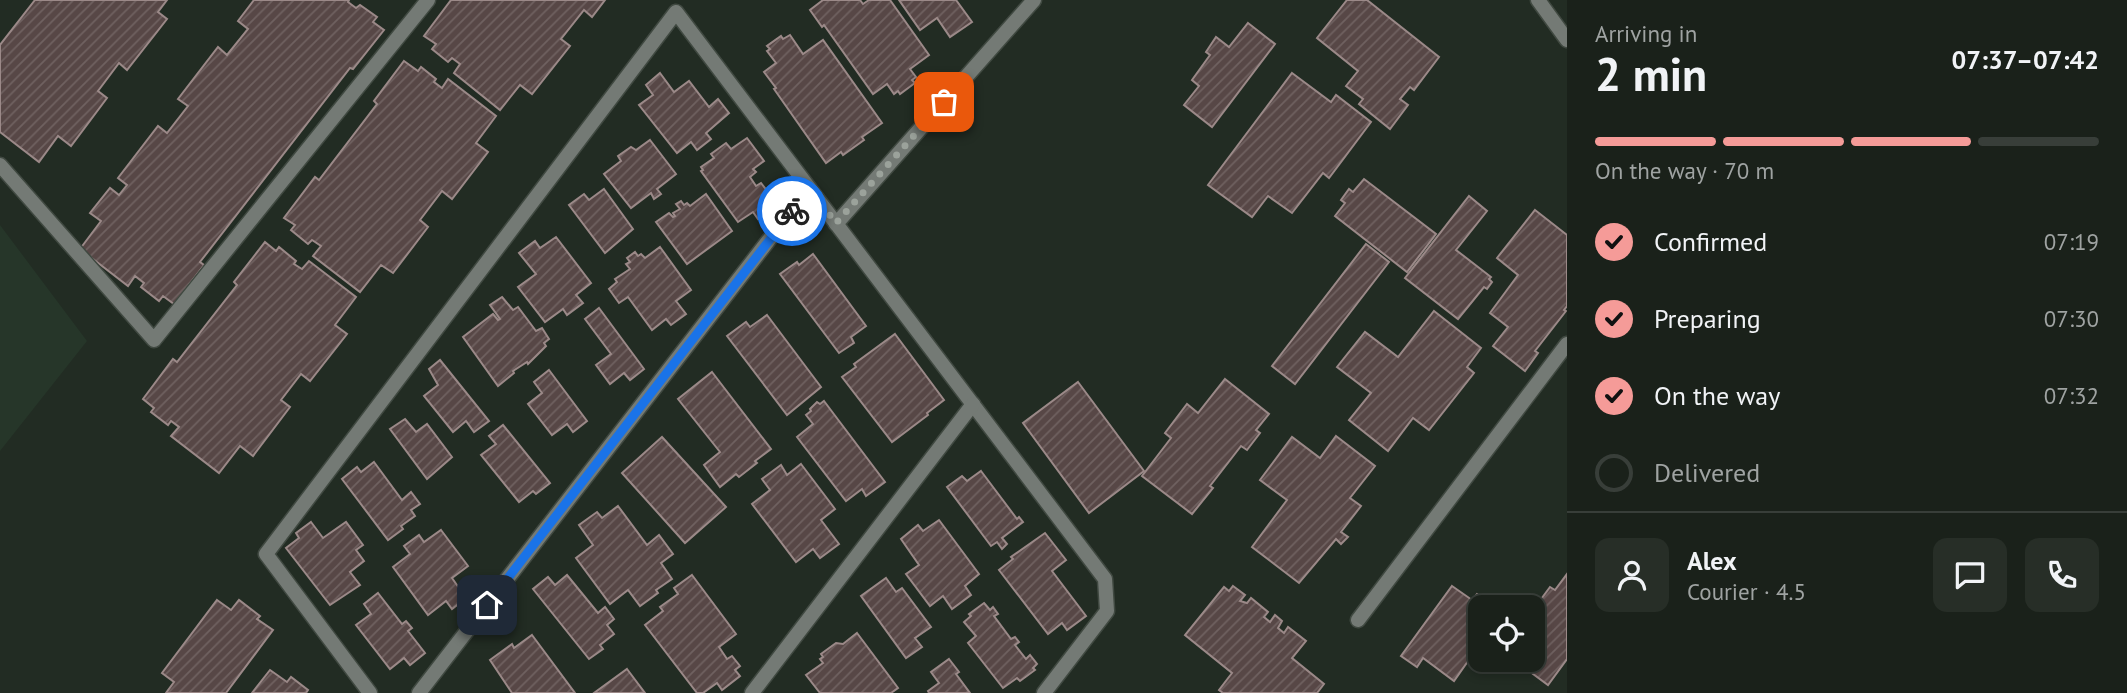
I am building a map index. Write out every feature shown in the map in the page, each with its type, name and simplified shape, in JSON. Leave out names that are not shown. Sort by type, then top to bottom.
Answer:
[{"type":"street","points":[[0,165],[154,340],[428,0]]},
{"type":"street","points":[[836,223],[1034,0]]},
{"type":"street","points":[[1538,0],[1567,40]]},
{"type":"street","points":[[1548,13],[1558,0]]},
{"type":"street","points":[[370,693],[266,554],[676,12],[1105,579],[1107,611],[1044,693]]},
{"type":"street","points":[[419,693],[809,188]]},
{"type":"street","points":[[1358,620],[1567,344]]},
{"type":"street","points":[[752,693],[973,404]]},
{"type":"shaded area","points":[[0,225],[87,341],[0,451]]},
{"type":"building","points":[[35,0],[167,0],[158,12],[167,19],[127,70],[119,63],[98,91],[107,98],[71,146],[58,136],[39,162],[0,132],[0,45]]},
{"type":"building","points":[[254,0],[349,0],[356,8],[360,5],[377,17],[373,22],[384,30],[353,69],[350,68],[200,262],[204,265],[174,304],[163,296],[159,301],[141,287],[144,283],[135,276],[128,286],[80,249],[101,221],[90,213],[110,188],[119,195],[127,185],[118,178],[158,126],[167,133],[188,106],[178,99],[218,47],[227,55],[248,29],[238,21]]},
{"type":"building","points":[[451,0],[605,0],[592,17],[584,10],[561,39],[570,46],[532,94],[520,85],[500,110],[454,73],[460,64],[452,58],[448,62],[432,49],[436,44],[424,36]]},
{"type":"building","points":[[823,0],[860,0],[863,4],[869,0],[890,0],[929,55],[910,69],[916,77],[912,80],[915,83],[900,94],[898,91],[894,94],[887,84],[873,94],[824,25],[822,27],[810,10]]},
{"type":"building","points":[[899,0],[956,0],[972,22],[950,37],[937,18],[920,30]]},
{"type":"building","points":[[1347,0],[1367,0],[1439,57],[1414,90],[1410,87],[1400,99],[1408,105],[1390,129],[1359,104],[1363,99],[1346,86],[1358,71],[1317,38]]},
{"type":"building","points":[[1248,23],[1275,44],[1212,127],[1184,105],[1199,86],[1192,80],[1210,55],[1206,52],[1216,37],[1229,47]]},
{"type":"building","points":[[790,35],[803,54],[823,40],[882,123],[843,155],[841,152],[826,163],[764,72],[776,63],[767,51],[770,49],[767,46],[781,36],[783,39]]},
{"type":"building","points":[[404,61],[418,71],[421,67],[436,79],[434,82],[442,88],[448,79],[496,116],[476,143],[488,152],[452,199],[442,191],[420,220],[428,227],[393,273],[381,265],[360,292],[313,256],[321,246],[312,240],[308,244],[291,230],[295,225],[284,218],[315,177],[319,180],[377,104],[374,101]]},
{"type":"building","points":[[660,73],[674,92],[689,81],[709,107],[718,99],[729,113],[706,133],[711,139],[697,150],[691,142],[677,153],[639,105],[653,95],[646,85]]},
{"type":"building","points":[[1292,73],[1331,102],[1336,95],[1371,122],[1329,178],[1323,173],[1292,213],[1268,196],[1252,217],[1208,185]]},
{"type":"building","points":[[747,138],[764,161],[753,169],[756,172],[750,177],[756,186],[761,183],[772,197],[768,201],[773,208],[758,219],[753,212],[738,222],[701,171],[701,167],[714,158],[711,154],[726,143],[731,149]]},
{"type":"building","points":[[650,140],[676,174],[657,189],[661,194],[654,199],[651,193],[631,208],[604,174],[621,161],[618,156],[631,147],[636,150]]},
{"type":"building","points":[[1364,179],[1436,234],[1407,272],[1335,216],[1345,203],[1341,200],[1349,189],[1353,192]]},
{"type":"building","points":[[604,189],[633,229],[605,253],[569,205],[584,194],[589,200]]},
{"type":"building","points":[[706,194],[732,231],[687,264],[656,222],[669,213],[675,216],[673,213],[680,209],[676,204],[681,201],[690,206]]},
{"type":"building","points":[[1469,196],[1487,211],[1456,250],[1491,277],[1489,279],[1492,282],[1487,289],[1484,287],[1458,319],[1405,278]]},
{"type":"building","points":[[1535,210],[1567,235],[1567,306],[1535,351],[1538,353],[1525,371],[1493,346],[1508,327],[1490,313],[1518,275],[1497,258]]},
{"type":"building","points":[[556,237],[591,283],[576,295],[583,303],[567,315],[563,309],[545,322],[518,287],[536,274],[519,253],[535,241],[540,248]]},
{"type":"building","points":[[265,242],[276,251],[279,247],[302,269],[309,261],[356,297],[335,325],[347,334],[310,381],[301,374],[281,400],[290,407],[253,456],[240,446],[219,473],[171,436],[179,427],[171,421],[168,425],[151,412],[154,408],[143,399],[173,359],[177,362],[237,285],[234,282]]},
{"type":"building","points":[[1366,244],[1389,262],[1295,384],[1272,366]]},
{"type":"building","points":[[660,247],[691,290],[676,301],[686,314],[671,325],[666,319],[652,330],[628,297],[619,303],[609,289],[617,282],[615,279],[630,269],[626,264],[630,262],[627,258],[635,252],[645,258]]},
{"type":"building","points":[[813,254],[866,326],[851,337],[854,343],[839,353],[780,274],[797,262],[799,265]]},
{"type":"building","points":[[502,297],[513,310],[518,307],[536,331],[542,328],[549,339],[544,343],[546,346],[528,364],[527,362],[513,371],[514,373],[498,386],[463,337],[493,314],[500,319],[490,305]]},
{"type":"building","points":[[599,308],[644,369],[630,380],[624,373],[610,384],[596,365],[611,354],[585,319]]},
{"type":"building","points":[[1434,311],[1481,348],[1467,367],[1474,373],[1429,430],[1413,418],[1388,451],[1349,420],[1371,393],[1337,367],[1365,332],[1398,357]]},
{"type":"building","points":[[767,315],[821,387],[787,415],[727,336],[746,322],[750,327]]},
{"type":"building","points":[[895,334],[944,400],[892,442],[842,377],[856,367],[854,364]]},
{"type":"building","points":[[440,360],[489,421],[474,432],[466,421],[453,432],[424,396],[438,385],[429,369]]},
{"type":"building","points":[[549,370],[587,421],[573,432],[567,424],[552,435],[528,404],[542,393],[534,382]]},
{"type":"building","points":[[712,372],[771,449],[739,477],[736,474],[720,487],[704,465],[720,452],[678,399]]},
{"type":"building","points":[[1225,379],[1269,414],[1256,430],[1260,433],[1247,450],[1241,446],[1192,514],[1142,476],[1171,438],[1165,433],[1187,404],[1198,413]]},
{"type":"building","points":[[1078,382],[1144,471],[1089,513],[1023,423]]},
{"type":"building","points":[[824,401],[885,482],[866,496],[862,489],[846,501],[797,437],[813,424],[806,415],[810,409],[817,402],[820,404]]},
{"type":"building","points":[[405,419],[416,432],[427,424],[452,457],[427,479],[390,429]]},
{"type":"building","points":[[503,425],[550,483],[519,502],[481,455],[496,444],[489,436]]},
{"type":"building","points":[[1336,436],[1375,466],[1350,498],[1361,506],[1341,532],[1348,537],[1341,544],[1336,539],[1299,583],[1252,547],[1287,500],[1260,480],[1292,437],[1320,458]]},
{"type":"building","points":[[662,437],[726,507],[685,543],[622,473]]},
{"type":"building","points":[[374,462],[402,500],[411,492],[420,504],[411,510],[415,516],[388,540],[342,479],[357,467],[361,472]]},
{"type":"building","points":[[801,464],[835,509],[821,520],[839,544],[820,558],[813,549],[796,562],[752,504],[770,490],[762,479],[781,465],[787,475]]},
{"type":"building","points":[[981,471],[1017,519],[1019,517],[1023,522],[1002,538],[1007,544],[1002,549],[997,542],[991,546],[947,487],[962,476],[967,481]]},
{"type":"building","points":[[618,506],[647,545],[659,535],[673,554],[661,563],[672,579],[640,606],[628,590],[610,604],[576,558],[593,545],[579,525],[597,512],[602,518]]},
{"type":"building","points":[[939,520],[979,574],[965,586],[971,595],[952,609],[943,596],[930,606],[906,574],[919,565],[901,539],[918,525],[923,531]]},
{"type":"building","points":[[311,522],[323,538],[346,522],[363,545],[356,550],[364,561],[350,572],[360,585],[330,605],[286,548],[299,538],[296,533]]},
{"type":"building","points":[[441,530],[468,566],[452,578],[466,598],[452,609],[446,601],[428,615],[393,567],[410,554],[404,546],[419,535],[424,542]]},
{"type":"building","points":[[1045,533],[1066,560],[1052,571],[1086,616],[1067,630],[1062,623],[1048,634],[999,570],[1013,559],[1011,557]]},
{"type":"building","points":[[1567,574],[1567,659],[1548,685],[1530,672],[1545,672],[1544,595],[1550,587],[1555,590]]},
{"type":"building","points":[[567,575],[598,613],[605,607],[614,619],[607,625],[614,634],[600,645],[603,649],[589,659],[533,589],[548,577],[555,585]]},
{"type":"building","points":[[692,575],[736,634],[719,647],[727,659],[732,656],[740,666],[735,670],[740,676],[722,690],[717,683],[703,693],[697,693],[645,625],[663,611],[660,607],[678,594],[674,588]]},
{"type":"building","points":[[886,578],[896,592],[902,588],[931,627],[915,638],[922,647],[906,658],[861,596]]},
{"type":"building","points":[[1233,586],[1245,595],[1240,601],[1247,603],[1251,598],[1268,612],[1264,617],[1270,622],[1275,615],[1282,621],[1278,628],[1284,633],[1288,627],[1306,641],[1292,658],[1324,684],[1317,693],[1223,693],[1219,690],[1232,673],[1185,635],[1224,587],[1229,591]]},
{"type":"building","points":[[1452,586],[1468,597],[1468,661],[1454,681],[1423,658],[1417,667],[1401,656]]},
{"type":"building","points":[[378,593],[402,624],[406,621],[412,628],[408,631],[425,653],[410,665],[404,658],[390,669],[356,625],[371,614],[364,604]]},
{"type":"building","points":[[217,600],[231,610],[239,600],[260,616],[257,619],[273,630],[226,693],[166,693],[174,682],[162,673]]},
{"type":"building","points":[[984,603],[990,610],[993,607],[998,614],[994,616],[1011,639],[1015,637],[1019,642],[1015,645],[1026,659],[1030,655],[1037,664],[1033,668],[1035,670],[1020,681],[1017,678],[1003,688],[968,643],[976,636],[964,622],[971,616],[969,614]]},
{"type":"building","points":[[857,633],[898,688],[891,693],[820,693],[806,675],[823,663],[821,654],[836,643],[843,644]]},
{"type":"building","points":[[532,635],[575,693],[512,693],[490,660],[512,644],[514,648]]},
{"type":"building","points":[[949,659],[970,693],[929,693],[928,691],[939,683],[931,672]]},
{"type":"building","points":[[627,669],[645,693],[594,693]]},
{"type":"building","points":[[270,670],[287,682],[291,677],[308,690],[306,693],[252,693]]},
{"type":"way so far","points":[[792,211],[809,188],[836,223],[944,102]]},
{"type":"route","points":[[487,605],[792,211]]}]
